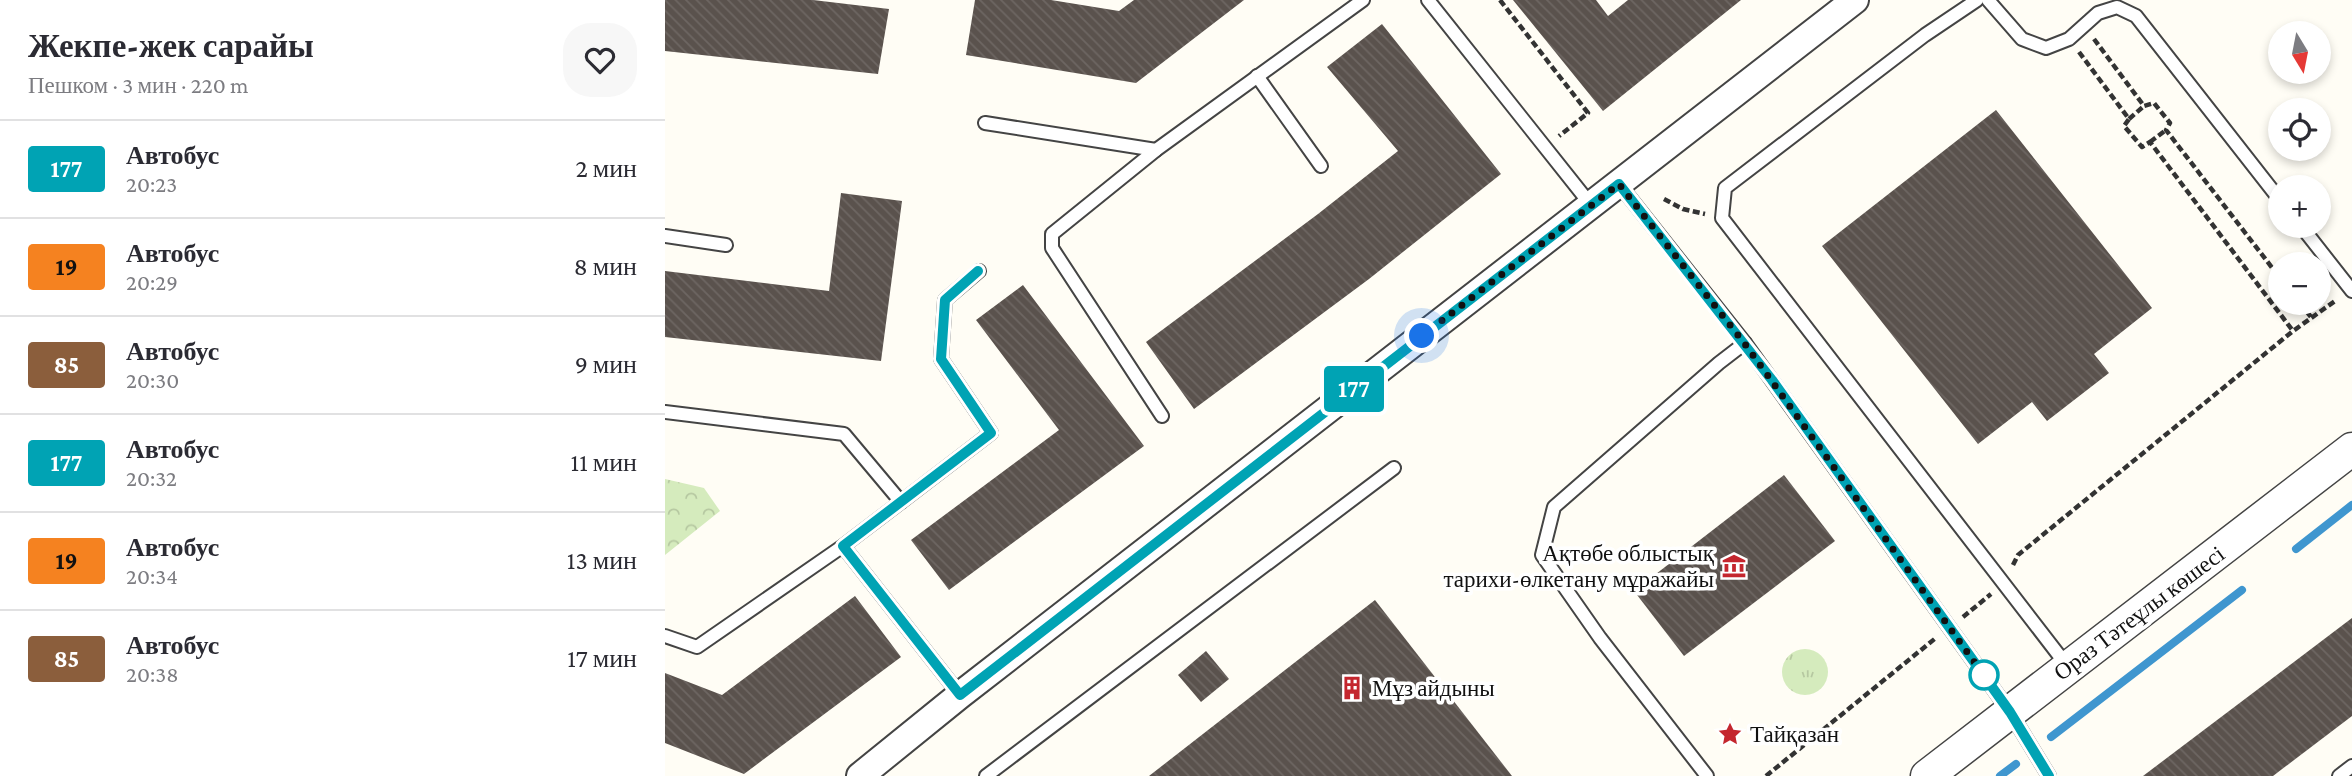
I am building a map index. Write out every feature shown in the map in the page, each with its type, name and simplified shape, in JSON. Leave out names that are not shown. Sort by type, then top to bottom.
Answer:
[{"type":"street","points":[[860,776],[960,695],[1855,0]]},
{"type":"street","name":"Ораз Тәтеұлы көшесі","points":[[1927,776],[2352,449]]},
{"type":"lane","points":[[1162,416],[1052,248],[1052,234],[1156,150],[1363,0]]},
{"type":"lane","points":[[1428,0],[1591,205]]},
{"type":"lane","points":[[1977,0],[1925,35],[1725,188],[1722,218],[2069,667]]},
{"type":"lane","points":[[1988,0],[2022,38],[2046,48],[2069,39],[2098,13],[2117,7],[2136,16],[2268,185]]},
{"type":"lane","points":[[1257,76],[1321,166]]},
{"type":"lane","points":[[985,123],[1156,150]]},
{"type":"lane","points":[[1619,184],[1745,344],[2010,712],[2049,776]]},
{"type":"lane","points":[[665,236],[726,245]]},
{"type":"lane","points":[[2311,238],[2352,290]]},
{"type":"lane","points":[[665,636],[697,646],[843,546],[991,433],[941,359],[945,300],[978,271]]},
{"type":"lane","points":[[1707,776],[1600,638],[1542,555],[1554,507],[1719,363],[1745,344]]},
{"type":"lane","points":[[665,412],[844,434],[901,502]]},
{"type":"lane","points":[[986,776],[1394,468]]},
{"type":"lane","points":[[843,546],[960,695]]},
{"type":"lane","points":[[2339,776],[2352,765]]},
{"type":"path","points":[[1500,0],[1588,113],[1545,148]]},
{"type":"path","points":[[2084,26],[2144,106]]},
{"type":"path","points":[[2069,39],[2129,118]]},
{"type":"path","points":[[2154,103],[2170,123],[2166,130],[2142,147],[2124,126],[2129,118],[2144,106],[2154,103]]},
{"type":"path","points":[[2166,130],[2268,262]]},
{"type":"path","points":[[2150,142],[2293,331]]},
{"type":"path","points":[[1664,199],[1683,209],[1722,218]]},
{"type":"path","points":[[1766,776],[2004,583],[2018,555],[2293,331],[2352,290]]},
{"type":"green space","points":[[665,479],[704,488],[720,511],[665,555]]},
{"type":"green space","points":[[1805,649],[1821,656],[1828,672],[1821,688],[1805,695],[1789,688],[1782,672],[1789,656]]},
{"type":"building","points":[[665,0],[813,0],[889,9],[878,74],[665,51]]},
{"type":"building","points":[[975,0],[1051,0],[1119,11],[1134,0],[1244,0],[1136,83],[966,55]]},
{"type":"building","points":[[1513,0],[1596,0],[1608,16],[1628,0],[1741,0],[1603,111]]},
{"type":"building","points":[[1382,24],[1501,174],[1369,279],[1194,409],[1146,342],[1398,151],[1327,67]]},
{"type":"building","points":[[1996,110],[2152,308],[2094,354],[2109,373],[2047,421],[2032,402],[1978,444],[1822,246]]},
{"type":"building","points":[[841,193],[902,201],[881,361],[665,337],[665,271],[829,291]]},
{"type":"building","points":[[1023,285],[1144,446],[949,590],[911,540],[1059,430],[976,320]]},
{"type":"building","name":"Ақтөбе облыстық тарихи-өлкетану мұражайы","points":[[1784,475],[1835,541],[1684,656],[1634,591]]},
{"type":"building","points":[[855,596],[901,657],[744,774],[665,743],[665,673],[722,695]]},
{"type":"building","name":"Мұз айдыны","points":[[1375,600],[1512,776],[1149,776]]},
{"type":"building","points":[[2352,618],[2352,716],[2273,776],[2143,776]]},
{"type":"building","points":[[1206,651],[1229,679],[1201,702],[1178,675]]},
{"type":"waterway","points":[[2296,549],[2352,505]]},
{"type":"waterway","points":[[2051,737],[2242,590]]},
{"type":"waterway","points":[[2000,776],[2016,764]]},
{"type":"bus line","name":"177","points":[[978,271],[945,300],[941,359],[991,433],[843,546],[960,695],[1619,184],[1772,380],[2010,712],[2049,776]]},
{"type":"place","name":"Ақтөбе облыстық тарихи-өлкетану мұражайы","points":[[1734,566]]},
{"type":"place","name":"Мұз айдыны","points":[[1352,688]]},
{"type":"place","name":"Тайқазан","points":[[1730,734]]},
{"type":"route","points":[[1422,336],[1619,184],[1745,344],[1988,681],[1984,675]]}]
